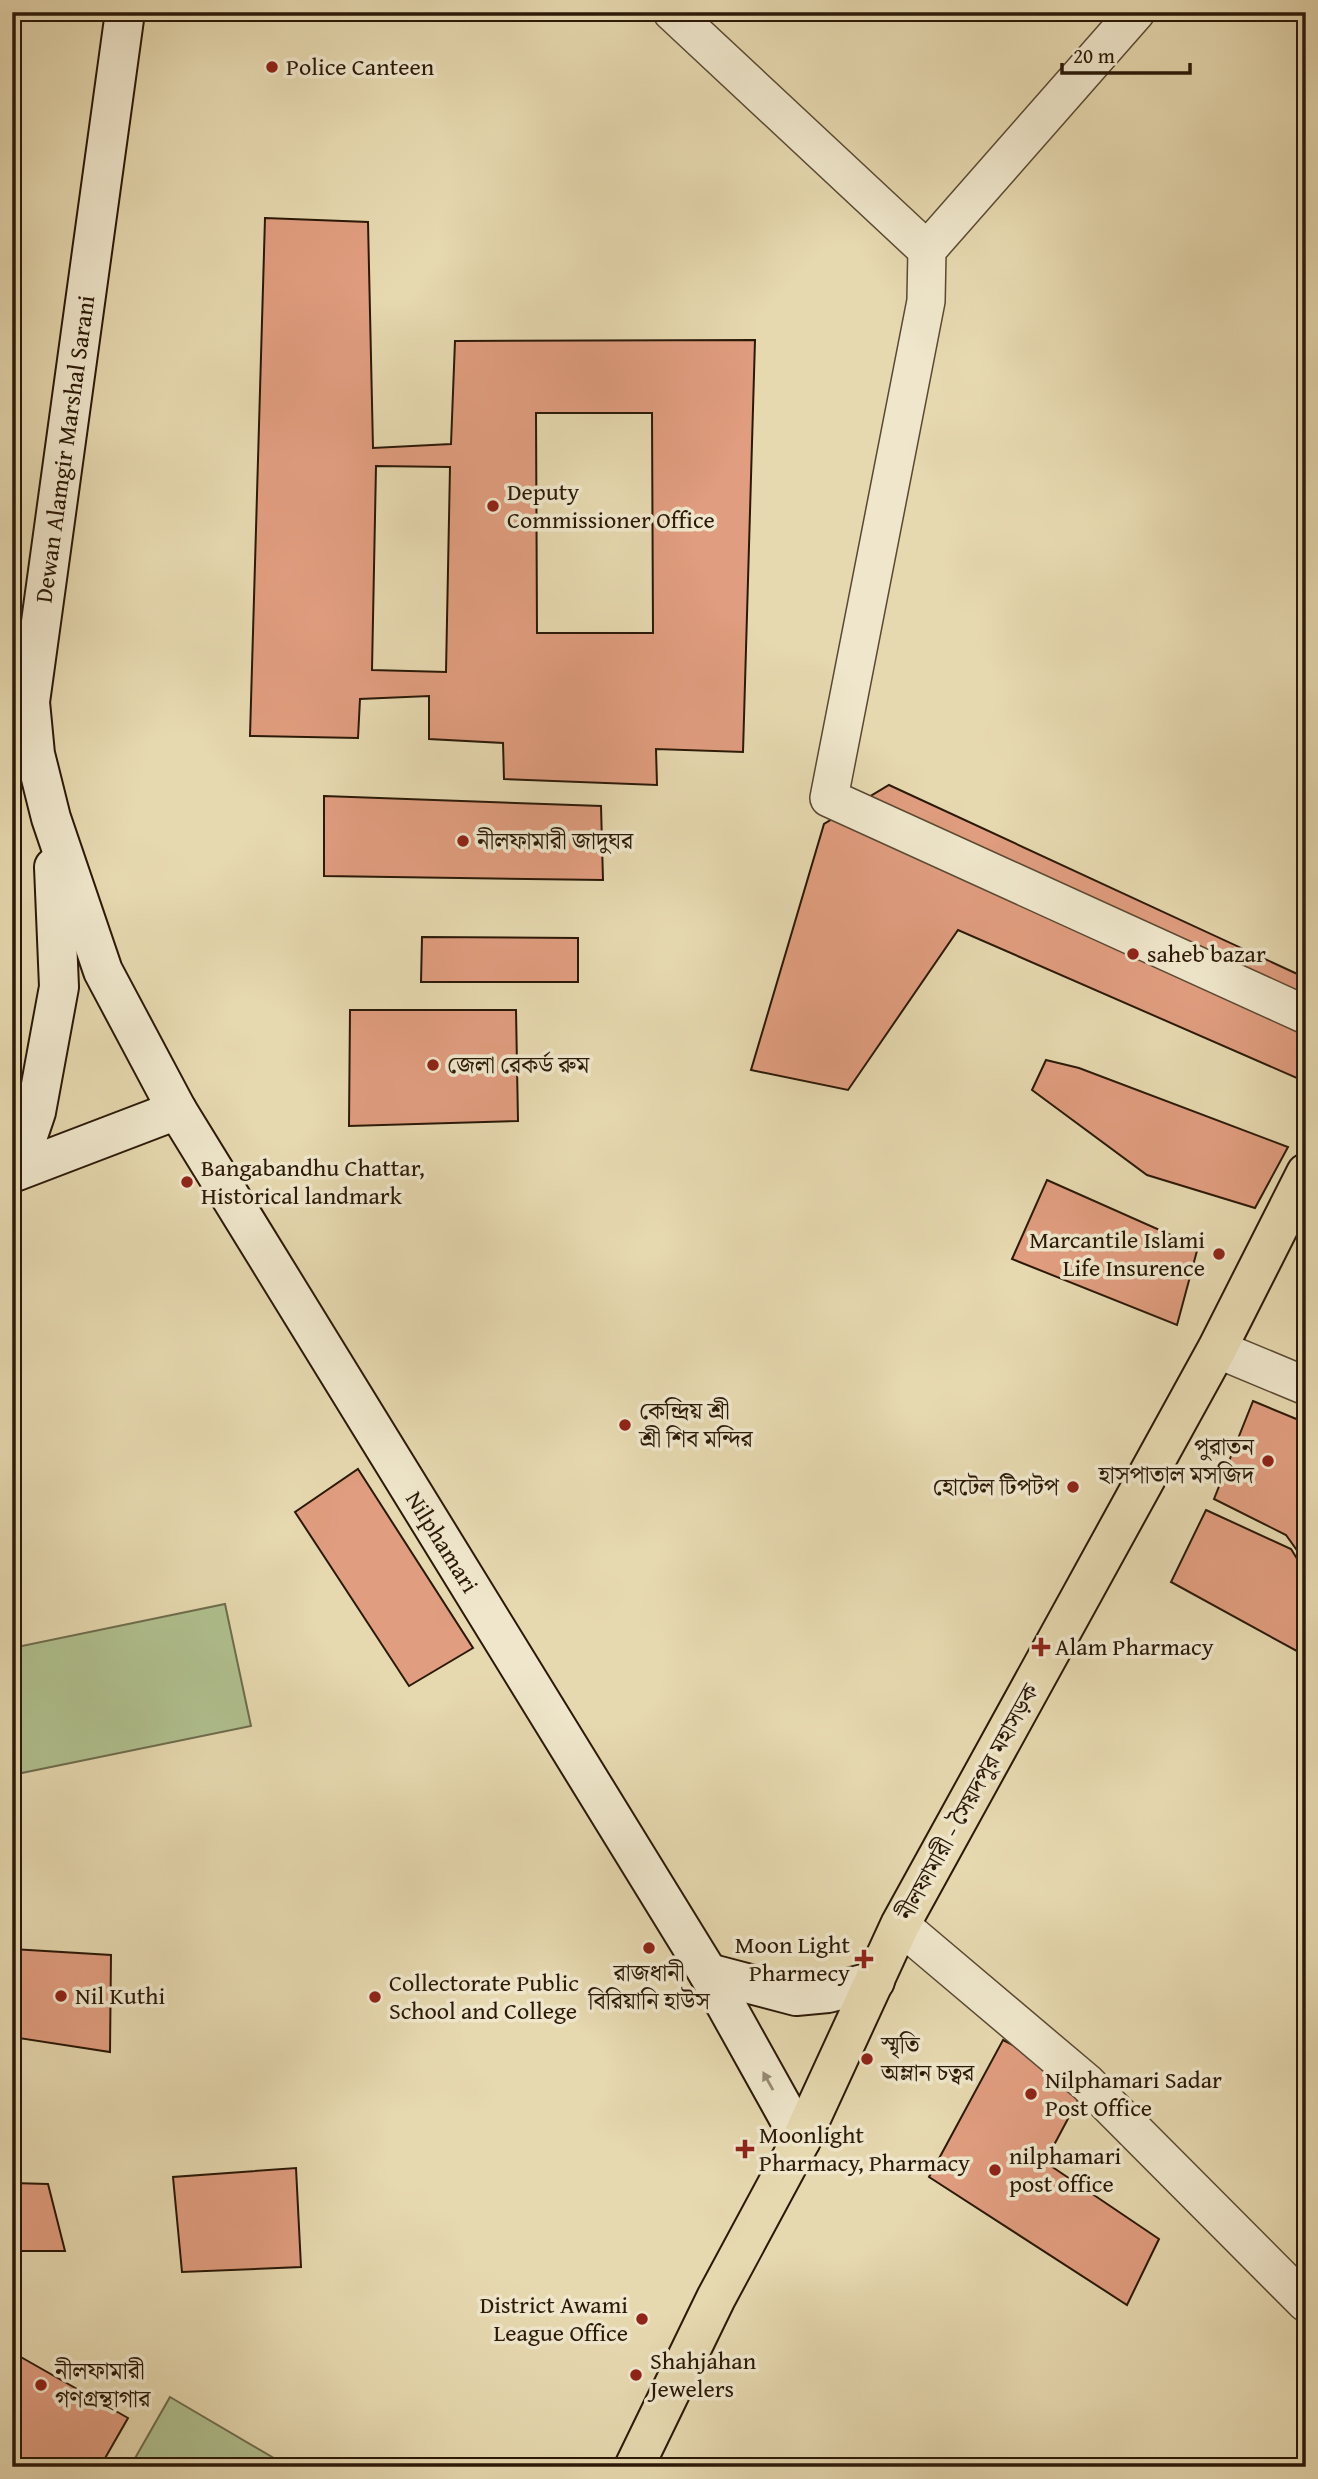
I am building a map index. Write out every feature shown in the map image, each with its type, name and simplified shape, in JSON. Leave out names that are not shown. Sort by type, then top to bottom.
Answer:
[{"type":"main road","name":"নীলফামারী - সৈয়দপুর মহাসড়ক","points":[[634,2467],[716,2298],[801,2140],[900,1925],[1217,1349],[1306,1172]]},
{"type":"street","name":"Dewan Alamgir Marshal Sarani","points":[[125,12],[30,702],[36,754],[51,818],[103,971],[177,1110]]},
{"type":"street","points":[[672,12],[927,250]]},
{"type":"street","points":[[1136,12],[927,250],[926,301],[829,798],[1306,1015]]},
{"type":"street","points":[[14,1172],[36,1112],[59,986],[51,818]]},
{"type":"street","points":[[14,1172],[177,1110]]},
{"type":"street","name":"Nilphamari","points":[[177,1110],[708,1973],[801,2140]]},
{"type":"street","points":[[1217,1349],[1306,1386]]},
{"type":"street","points":[[900,1925],[1087,2083],[1306,2303]]},
{"type":"street","points":[[708,1973],[796,1996],[828,1993],[875,1981]]},
{"type":"green space","points":[[225,1604],[251,1726],[12,1775],[12,1648]]},
{"type":"green space","points":[[170,2397],[289,2467],[130,2467]]},
{"type":"building","points":[[265,218],[368,222],[373,448],[451,444],[455,341],[755,340],[743,752],[656,749],[657,785],[504,779],[503,743],[429,739],[429,696],[360,699],[358,738],[250,736]],"holes":[[[536,413],[652,413],[653,633],[537,633]],[[376,466],[450,467],[446,672],[372,670]]]},
{"type":"building","name":"saheb bazar","points":[[889,785],[1306,978],[1306,1082],[958,930],[848,1090],[751,1070],[824,824]]},
{"type":"building","name":"নীলফামারী জাদুঘর","points":[[324,796],[601,806],[603,880],[324,876]]},
{"type":"building","points":[[422,937],[578,938],[578,982],[421,982]]},
{"type":"building","name":"জেলা রেকর্ড রুম","points":[[350,1010],[516,1010],[518,1121],[349,1126]]},
{"type":"building","points":[[1046,1060],[1079,1068],[1288,1147],[1255,1208],[1147,1175],[1032,1090]]},
{"type":"building","points":[[1047,1180],[1198,1247],[1177,1325],[1012,1259]]},
{"type":"building","name":"পুরাতন হাসপাতাল মসজিদ","points":[[1253,1401],[1306,1423],[1306,1563],[1286,1535],[1214,1499]]},
{"type":"building","points":[[358,1469],[473,1648],[409,1686],[295,1512]]},
{"type":"building","points":[[1206,1510],[1291,1549],[1306,1573],[1306,1656],[1171,1582]]},
{"type":"building","name":"Nil Kuthi","points":[[12,1949],[111,1955],[110,2052],[12,2037]]},
{"type":"building","name":"nilphamari post office","points":[[1003,2040],[1087,2083],[1045,2162],[1159,2239],[1127,2305],[929,2177]]},
{"type":"building","points":[[296,2168],[301,2267],[182,2272],[173,2177]]},
{"type":"building","points":[[12,2183],[48,2184],[65,2251],[12,2251]]},
{"type":"building","name":"নীলফামারী গণগ্রন্থাগার","points":[[12,2352],[128,2418],[100,2467],[12,2467]]},
{"type":"place","name":"Police Canteen","points":[[272,67]]},
{"type":"place","name":"Deputy Commissioner Office","points":[[493,506]]},
{"type":"place","name":"নীলফামারী জাদুঘর","points":[[463,841]]},
{"type":"place","name":"saheb bazar","points":[[1133,954]]},
{"type":"place","name":"জেলা রেকর্ড রুম","points":[[433,1065]]},
{"type":"place","name":"Bangabandhu Chattar, Historical landmark","points":[[187,1182]]},
{"type":"place","name":"Marcantile Islami Life Insurence","points":[[1219,1254]]},
{"type":"place","name":"কেন্দ্রিয় শ্রী শ্রী শিব মন্দির","points":[[625,1425]]},
{"type":"place","name":"পুরাতন হাসপাতাল মসজিদ","points":[[1268,1461]]},
{"type":"place","name":"হোটেল টিপটপ","points":[[1073,1487]]},
{"type":"place","name":"Alam Pharmacy","points":[[1041,1647]]},
{"type":"place","name":"রাজধানী বিরিয়ানি হাউস","points":[[649,1948]]},
{"type":"place","name":"Moon Light Pharmecy","points":[[864,1959]]},
{"type":"place","name":"Nil Kuthi","points":[[61,1996]]},
{"type":"place","name":"Collectorate Public School and College","points":[[375,1997]]},
{"type":"place","name":"স্মৃতি অম্লান চত্বর","points":[[867,2059]]},
{"type":"place","name":"Nilphamari Sadar Post Office","points":[[1031,2094]]},
{"type":"place","name":"Moonlight Pharmacy, Pharmacy","points":[[745,2149]]},
{"type":"place","name":"nilphamari post office","points":[[995,2170]]},
{"type":"place","name":"District Awami League Office","points":[[642,2319]]},
{"type":"place","name":"Shahjahan Jewelers","points":[[636,2375]]},
{"type":"place","name":"নীলফামারী গণগ্রন্থাগার","points":[[41,2385]]}]
